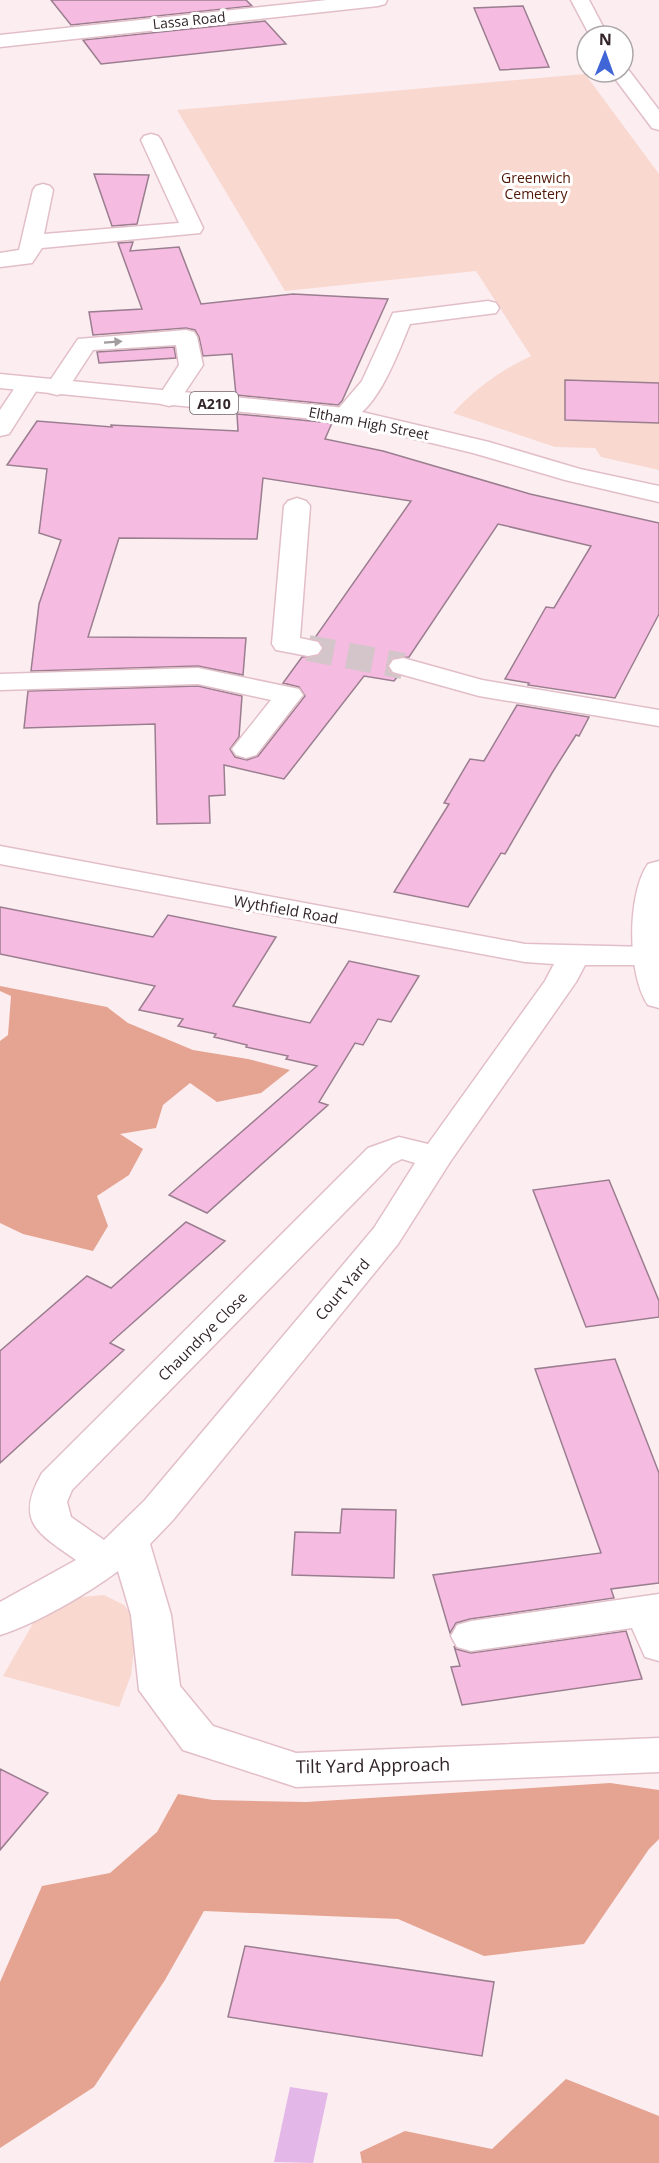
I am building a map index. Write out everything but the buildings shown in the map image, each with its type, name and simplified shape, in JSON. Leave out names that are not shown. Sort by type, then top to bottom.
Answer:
[{"type":"street","name":"Lassa Road","points":[[0,41],[160,15],[378,0]]},
{"type":"street","points":[[580,0],[593,24]]},
{"type":"street","points":[[629,84],[659,124]]},
{"type":"street","points":[[32,242],[192,228],[151,140]]},
{"type":"street","points":[[0,260],[24,258],[30,252],[43,190]]},
{"type":"street","points":[[345,415],[373,382],[401,318],[488,308]]},
{"type":"street","points":[[57,388],[86,344],[186,337],[191,365],[169,399]]},
{"type":"street","name":"Eltham High Street","points":[[0,381],[345,415],[480,447],[574,475],[659,494]]},
{"type":"street","points":[[0,429],[28,385]]},
{"type":"street","points":[[297,506],[286,644],[308,648]]},
{"type":"street","points":[[403,666],[479,688],[659,718]]},
{"type":"street","points":[[0,682],[198,675],[289,695],[246,748]]},
{"type":"street","name":"Wythfield Road","points":[[0,855],[525,953],[574,956]]},
{"type":"street","points":[[574,956],[653,978],[651,892],[659,870]]},
{"type":"street","name":"Court Yard","points":[[0,1620],[61,1587],[117,1550],[159,1510],[386,1236],[436,1157],[560,982],[574,956]]},
{"type":"street","name":"Chaundrye Close","points":[[117,1550],[54,1524],[48,1502],[56,1483],[380,1156],[399,1148],[436,1157]]},
{"type":"street","name":"Tilt Yard Approach","points":[[117,1550],[151,1615],[160,1690],[198,1738],[296,1770],[659,1755]]},
{"type":"street","points":[[471,1636],[654,1622]]},
{"type":"green space","name":"Greenwich Cemetery","points":[[575,75],[575,84],[592,84],[659,174],[659,470],[601,457],[595,448],[555,447],[453,413],[489,381],[531,356],[476,271],[285,291],[177,110]]},
{"type":"green space","points":[[104,1595],[124,1605],[137,1622],[131,1675],[119,1707],[3,1676],[39,1613],[69,1598]]},
{"type":"shaded area","points":[[0,986],[107,1007],[128,1023],[193,1050],[248,1059],[290,1070],[261,1093],[217,1102],[190,1083],[163,1105],[156,1128],[120,1134],[143,1149],[129,1175],[97,1196],[108,1226],[93,1251],[23,1234],[0,1223],[0,1041],[8,1035],[11,996],[0,991]]},
{"type":"shaded area","points":[[610,1783],[659,1790],[659,1839],[649,1849],[584,1944],[484,1956],[398,1919],[204,1911],[165,1980],[94,2087],[0,2148],[0,1982],[42,1886],[110,1873],[157,1832],[178,1794],[213,1800],[306,1802]]},
{"type":"shaded area","points":[[566,2079],[659,2116],[659,2163],[362,2163],[360,2152],[405,2131],[492,2149]]},
{"type":"shaded area","points":[[290,2087],[328,2093],[313,2163],[274,2162]]},
{"type":"tunnel","points":[[308,648],[403,666]]}]
